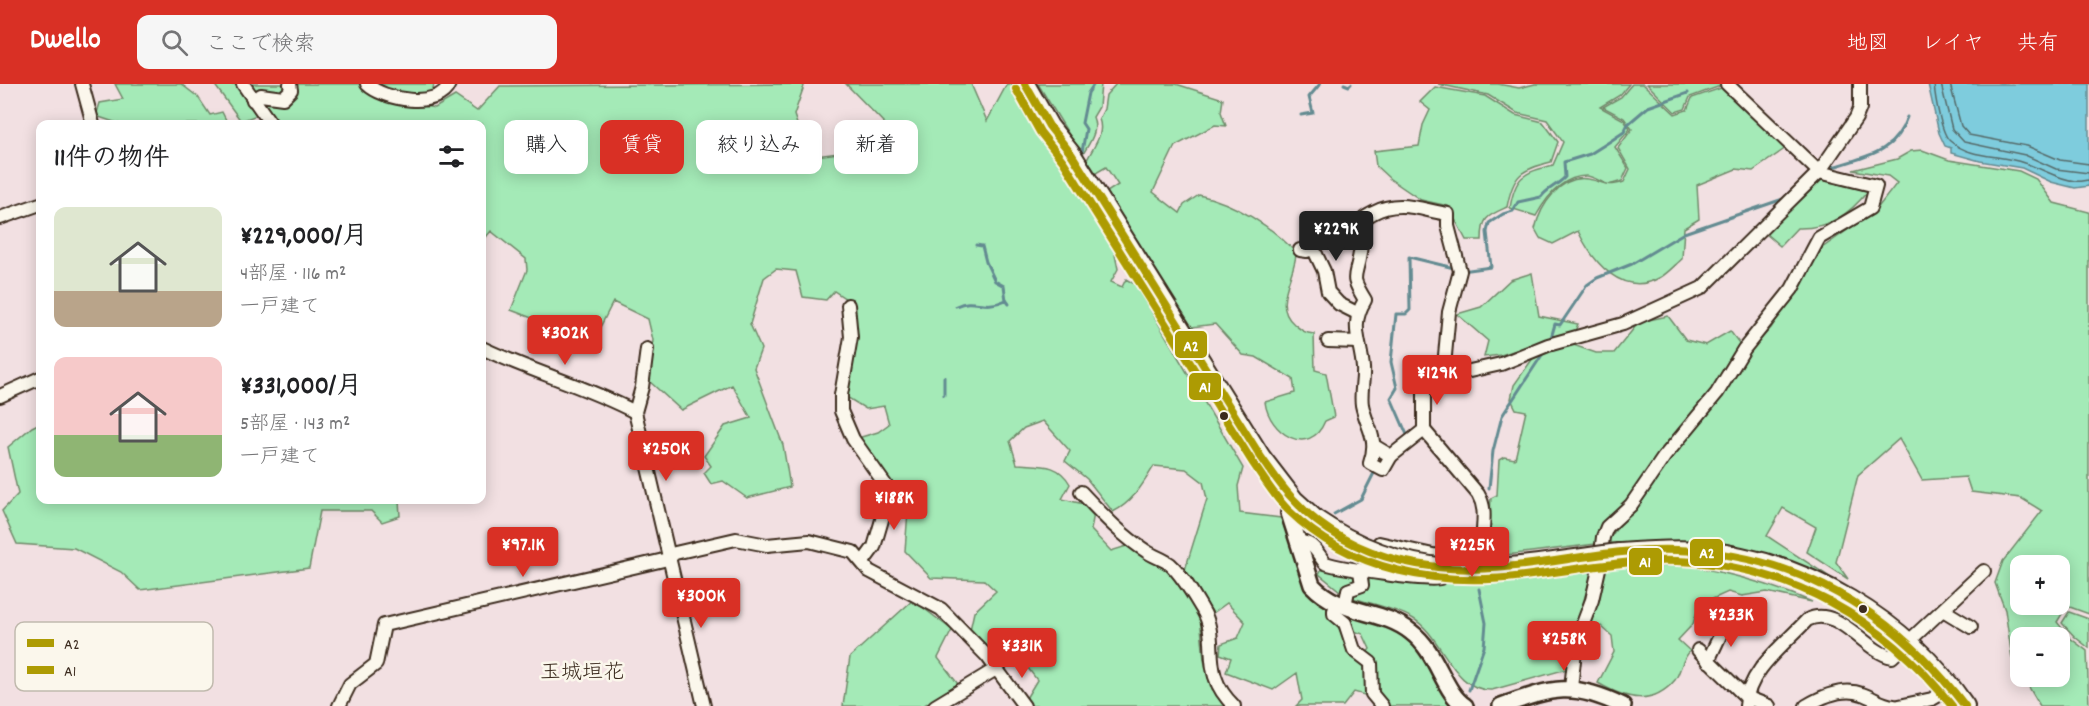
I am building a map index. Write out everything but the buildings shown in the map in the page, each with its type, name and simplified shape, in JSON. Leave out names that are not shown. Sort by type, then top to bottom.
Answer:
[{"type":"highway","points":[[1025,84],[1049,126],[1072,155],[1261,458],[1294,500],[1315,519],[1349,541],[1385,557],[1451,570],[1502,568],[1619,553],[1703,551],[1776,566],[1840,594],[1884,622],[1909,642],[1952,688],[1965,706]]},
{"type":"main road","points":[[1294,500],[1289,513],[1312,585],[1338,604],[1395,623],[1411,631],[1434,656],[1456,699],[1465,706]]},
{"type":"main road","points":[[1501,706],[1571,687],[1598,694],[1614,704]]},
{"type":"street","points":[[82,84],[92,120]]},
{"type":"street","points":[[253,100],[261,95],[283,98],[291,90],[290,84]]},
{"type":"street","points":[[367,84],[377,93],[421,101],[439,96],[449,84]]},
{"type":"street","points":[[1571,687],[1576,642],[1592,600],[1603,537],[1607,527],[1631,505],[1664,457],[1717,393],[1744,349],[1792,289],[1819,238],[1870,208],[1876,186],[1819,172],[1727,84]]},
{"type":"street","points":[[1298,542],[1307,542],[1316,549],[1325,562],[1360,571],[1438,579],[1468,563],[1482,547],[1484,504],[1479,494],[1424,430],[1424,391],[1443,377],[1501,364],[1548,345],[1623,324],[1701,288],[1819,172],[1856,118],[1860,108],[1860,84]]},
{"type":"street","points":[[244,85],[268,120]]},
{"type":"street","points":[[1424,430],[1391,456],[1383,470],[1370,463],[1376,447],[1362,404],[1363,367],[1358,342],[1358,313],[1365,300],[1353,275],[1360,254],[1361,224],[1364,218],[1385,207],[1406,204],[1448,214],[1448,226],[1460,271],[1449,312],[1443,377]]},
{"type":"street","points":[[0,218],[36,205]]},
{"type":"street","points":[[1300,250],[1307,251],[1313,248],[1324,271],[1328,292],[1338,304],[1358,313]]},
{"type":"street","points":[[848,305],[851,337],[841,394],[841,411],[858,447],[887,487],[886,506],[874,547],[863,562]]},
{"type":"street","points":[[1328,340],[1358,342]]},
{"type":"street","points":[[647,349],[642,387],[635,412],[704,706]]},
{"type":"street","points":[[486,350],[513,363],[609,398],[635,412]]},
{"type":"street","points":[[0,396],[36,380]]},
{"type":"street","points":[[1376,447],[1391,456]]},
{"type":"street","points":[[1082,492],[1112,524],[1146,551],[1169,564],[1181,577],[1204,612],[1213,676],[1218,689],[1234,706]]},
{"type":"street","points":[[1339,524],[1389,547],[1433,555],[1473,556]]},
{"type":"street","points":[[339,706],[350,684],[376,664],[384,625],[668,559],[675,553],[736,539],[767,546],[809,541],[853,552],[869,571],[941,609],[981,649],[1024,706]]},
{"type":"street","points":[[1746,702],[1760,669],[1807,620],[1814,617],[1829,618],[1888,656],[1896,655],[1984,570]]},
{"type":"street","points":[[1360,571],[1362,585],[1348,590],[1346,601],[1338,604],[1334,614],[1345,623],[1353,650],[1371,663],[1372,694],[1382,706]]},
{"type":"street","points":[[1942,610],[1971,627]]},
{"type":"street","points":[[1708,660],[1724,627]]},
{"type":"street","points":[[1698,650],[1746,702],[1769,706]]},
{"type":"street","points":[[935,706],[996,669]]},
{"type":"street","points":[[1899,706],[1932,699],[1952,688]]},
{"type":"street","points":[[1806,706],[1850,691],[1885,705],[1894,706]]},
{"type":"green space","points":[[115,84],[181,84],[198,97],[210,115],[222,112],[226,120],[108,120],[96,116],[100,103],[123,99]]},
{"type":"green space","points":[[214,84],[235,84],[257,115],[240,120]]},
{"type":"green space","points":[[250,84],[359,84],[377,98],[435,108],[455,96],[477,111],[500,86],[801,84],[804,86],[794,115],[796,120],[696,120],[696,174],[822,174],[822,155],[834,154],[834,174],[918,174],[918,120],[881,120],[846,84],[971,84],[987,121],[1007,84],[1012,84],[1055,156],[1071,174],[1075,189],[1113,245],[1118,269],[1111,282],[1122,287],[1126,279],[1136,285],[1243,468],[1238,486],[1240,513],[1281,518],[1301,575],[1314,596],[1331,605],[1328,612],[1353,655],[1366,666],[1368,696],[1354,692],[1343,706],[1296,706],[1302,700],[1297,673],[1273,690],[1226,672],[1231,658],[1220,654],[1221,644],[1238,638],[1245,622],[1227,603],[1213,613],[1184,573],[1207,499],[1203,482],[1186,469],[1154,466],[1132,498],[1113,512],[1087,479],[1065,461],[1070,451],[1043,421],[1024,428],[1010,441],[1017,464],[1040,465],[1060,472],[1070,484],[1062,499],[1088,505],[1094,513],[1091,530],[1111,551],[1130,545],[1166,567],[1200,616],[1204,660],[1211,688],[1227,706],[1031,706],[1025,700],[1037,680],[1007,640],[996,660],[970,630],[974,612],[996,591],[984,580],[931,578],[905,551],[908,511],[894,502],[893,486],[858,438],[878,432],[889,424],[884,406],[866,409],[845,396],[852,303],[834,291],[826,300],[803,297],[796,271],[776,269],[764,278],[750,324],[761,349],[754,368],[783,445],[790,487],[747,498],[723,481],[711,484],[704,473],[711,466],[704,456],[725,426],[751,418],[732,385],[681,410],[649,381],[653,340],[648,319],[613,302],[590,347],[564,340],[559,347],[534,338],[537,320],[511,310],[527,270],[526,259],[491,231],[486,237],[486,120],[277,120]]},
{"type":"green space","points":[[375,84],[434,84],[432,93],[410,95]]},
{"type":"green space","points":[[1038,84],[1101,84],[1099,107],[1093,117],[1094,133],[1082,156]]},
{"type":"green space","points":[[1116,84],[1176,84],[1223,99],[1221,112],[1226,126],[1215,125],[1175,146],[1153,192],[1180,213],[1184,205],[1199,195],[1226,204],[1264,225],[1296,253],[1286,289],[1285,308],[1287,316],[1294,324],[1303,331],[1314,334],[1315,370],[1326,373],[1334,417],[1325,421],[1318,432],[1309,438],[1300,440],[1282,432],[1268,413],[1265,402],[1295,393],[1293,379],[1256,357],[1243,355],[1215,324],[1192,327],[1107,192],[1118,185],[1106,167],[1096,173],[1087,160],[1099,135],[1099,119],[1104,109],[1106,95]]},
{"type":"green space","points":[[1438,84],[1498,84],[1519,88],[1535,84],[1629,84],[1620,95],[1600,107],[1624,120],[1630,129],[1615,147],[1628,168],[1622,181],[1609,185],[1589,176],[1578,177],[1556,189],[1536,216],[1510,208],[1518,182],[1534,171],[1553,165],[1563,142],[1547,120],[1517,113],[1488,95]]},
{"type":"green space","points":[[1632,84],[1643,84],[1675,114],[1687,110],[1692,98],[1724,87],[1786,148],[1753,171],[1736,169],[1697,185],[1699,219],[1684,228],[1682,259],[1661,277],[1647,283],[1634,283],[1610,274],[1592,254],[1578,231],[1553,244],[1540,238],[1535,229],[1547,202],[1569,181],[1588,179],[1609,184],[1624,182],[1630,169],[1618,148],[1632,129],[1624,118],[1603,107],[1621,97]]},
{"type":"green space","points":[[1647,84],[1723,85],[1690,97],[1685,109],[1675,112]]},
{"type":"green space","points":[[1435,87],[1485,96],[1515,115],[1543,122],[1558,142],[1551,162],[1525,171],[1515,181],[1507,207],[1487,218],[1483,226],[1482,240],[1466,240],[1448,206],[1421,200],[1390,179],[1376,166],[1374,151],[1419,146],[1423,125],[1430,110],[1420,102]]},
{"type":"green space","points":[[1922,150],[1949,160],[2019,171],[2036,179],[2054,203],[2089,212],[2089,614],[2070,607],[2070,555],[2010,555],[2010,615],[2061,615],[2057,622],[2061,627],[2010,627],[2010,644],[2005,610],[1995,583],[2003,561],[2042,511],[2021,498],[1971,492],[1966,477],[1922,480],[1899,439],[1858,475],[1836,562],[1848,579],[1807,552],[1816,527],[1783,508],[1767,536],[1848,589],[1699,542],[1606,543],[1747,354],[1771,328],[1822,248],[1876,210],[1897,183],[1888,176],[1853,170],[1897,159],[1911,151]]},
{"type":"green space","points":[[1822,180],[1868,191],[1853,207],[1837,219],[1819,226],[1797,228],[1780,246],[1765,233]]},
{"type":"green space","points":[[1532,273],[1539,316],[1578,324],[1575,331],[1501,355],[1484,357],[1488,341],[1457,314],[1481,307],[1510,280]]},
{"type":"green space","points":[[1668,316],[1686,340],[1706,345],[1730,331],[1742,347],[1715,388],[1629,503],[1600,529],[1596,544],[1490,557],[1488,542],[1491,498],[1497,495],[1499,460],[1504,457],[1515,459],[1526,411],[1516,409],[1511,399],[1514,385],[1536,354],[1568,343],[1596,353],[1614,353],[1639,322]]},
{"type":"green space","points":[[36,425],[36,504],[399,504],[400,516],[382,522],[371,511],[320,511],[309,568],[140,590],[121,572],[74,548],[17,544],[2,511],[18,494],[8,447]]},
{"type":"green space","points":[[1323,566],[1356,574],[1358,582],[1340,591],[1319,574]]},
{"type":"green space","points":[[1691,566],[1753,581],[1812,602],[1767,592],[1742,596],[1728,592],[1699,605],[1693,624],[1678,640],[1690,651],[1675,680],[1667,688],[1658,694],[1639,698],[1619,693],[1598,683],[1614,652],[1612,636],[1601,626],[1584,632],[1597,603],[1605,567]]},
{"type":"green space","points":[[1593,569],[1571,644],[1567,669],[1492,690],[1478,688],[1457,673],[1423,626],[1412,618],[1353,598],[1355,593],[1367,588],[1366,576],[1473,584]]},
{"type":"green space","points":[[913,600],[952,630],[938,658],[958,684],[923,706],[843,706],[850,657]]},
{"type":"green space","points":[[1340,610],[1383,622],[1415,644],[1455,706],[1386,706],[1377,691],[1366,654],[1370,649],[1363,634],[1354,631],[1349,621],[1339,614]]},
{"type":"green space","points":[[2070,612],[2089,619],[2089,648],[2070,632],[2070,627],[2066,627],[2062,623]]},
{"type":"green space","points":[[2070,638],[2087,651],[2089,706],[2040,706],[2029,687],[2070,687]]},
{"type":"water","points":[[1928,84],[2089,84],[2089,186],[2075,188],[2051,182],[2022,168],[1980,161],[1951,153],[1951,148],[1945,146],[1939,133]]},
{"type":"waterway","points":[[1082,152],[1086,129],[1082,123],[1088,93],[1094,84]]},
{"type":"waterway","points":[[1301,115],[1313,113],[1309,97],[1320,84]]},
{"type":"waterway","points":[[1344,84],[1349,86],[1351,84]]},
{"type":"waterway","points":[[1462,271],[1491,267],[1487,232],[1489,223],[1513,211],[1518,202],[1541,197],[1565,177],[1564,162],[1590,154],[1609,142],[1624,132],[1628,124],[1648,107],[1688,93]]},
{"type":"waterway","points":[[1830,168],[1866,157],[1886,147],[1901,130],[1907,117]]},
{"type":"waterway","points":[[1551,338],[1555,324],[1560,325],[1587,285],[1597,278],[1632,264],[1684,233],[1786,198]]},
{"type":"waterway","points":[[976,245],[982,246],[986,262],[995,281],[1004,286],[1006,300]]},
{"type":"waterway","points":[[1408,437],[1391,398],[1397,388],[1391,362],[1396,314],[1406,314],[1410,310],[1409,257],[1454,268]]},
{"type":"waterway","points":[[956,306],[969,303],[991,304],[1006,300],[1009,304]]},
{"type":"waterway","points":[[1489,488],[1493,451],[1502,416],[1542,355]]},
{"type":"waterway","points":[[944,377],[944,395]]},
{"type":"waterway","points":[[1334,514],[1361,499],[1375,471]]},
{"type":"waterway","points":[[1469,690],[1484,647],[1486,623],[1479,589]]},
{"type":"transit line","name":"A2","points":[[1025,84],[1049,126],[1072,155],[1261,457],[1289,495],[1317,522],[1343,539],[1371,552],[1400,561],[1431,566],[1493,568],[1620,552],[1658,550],[1721,554],[1763,563],[1802,576],[1839,594],[1874,616],[1937,672],[1965,706]]},
{"type":"transit line","name":"A1","points":[[1016,89],[1040,132],[1063,161],[1265,481],[1288,510],[1313,531],[1340,548],[1368,561],[1428,576],[1492,579],[1619,563],[1658,561],[1718,565],[1757,573],[1831,602],[1864,623],[1896,647],[1952,706]]},
{"type":"district","name":"玉城垣花","points":[[582,671]]}]
